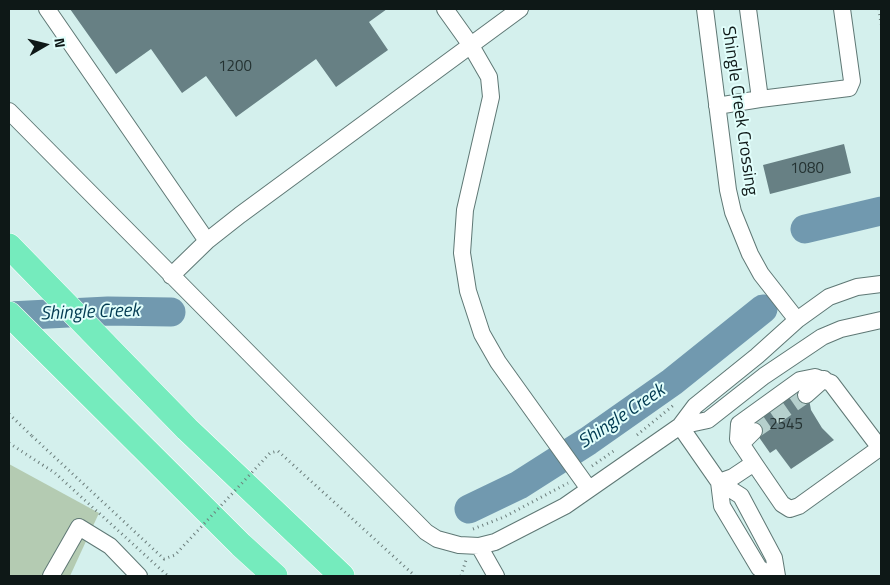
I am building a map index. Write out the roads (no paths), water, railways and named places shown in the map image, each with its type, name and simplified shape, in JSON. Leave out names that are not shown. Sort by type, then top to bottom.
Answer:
[{"type":"highway","points":[[9,246],[188,429],[342,576]]},
{"type":"highway","points":[[9,314],[275,576]]},
{"type":"highway","points":[[311,548],[347,576]]},
{"type":"street","points":[[47,9],[207,241]]},
{"type":"street","points":[[171,276],[207,241],[470,44],[520,9]]},
{"type":"street","name":"Shingle Creek Crossing","points":[[706,9],[716,106],[728,190],[739,231],[761,274],[797,320]]},
{"type":"street","points":[[748,9],[760,100]]},
{"type":"street","points":[[716,106],[849,88],[852,82],[842,9]]},
{"type":"street","points":[[448,10],[489,77],[491,97],[465,210],[462,253],[468,291],[482,334],[498,362],[589,489]]},
{"type":"street","points":[[9,111],[426,532],[447,543],[472,545],[504,538],[565,506],[680,426],[695,406],[758,356],[797,320],[830,297],[857,287],[881,284]]},
{"type":"street","points":[[680,426],[708,420],[764,376],[822,337],[841,329],[881,320]]},
{"type":"street","points":[[815,377],[828,381],[880,448],[799,506],[790,509],[782,504],[738,439],[739,424],[800,380],[815,377]]},
{"type":"street","points":[[806,395],[828,381]]},
{"type":"street","points":[[680,426],[719,482],[741,496],[774,558],[776,576]]},
{"type":"street","points":[[741,444],[754,431]]},
{"type":"street","points":[[719,482],[733,477],[754,464]]},
{"type":"street","points":[[719,482],[722,506],[759,568],[772,576]]},
{"type":"street","points":[[51,576],[79,527],[110,546],[139,576]]},
{"type":"street","points":[[472,545],[496,576]]},
{"type":"waterway","name":"Shingle Creek","points":[[805,229],[881,211]]},
{"type":"waterway","name":"Shingle Creek","points":[[469,509],[519,485],[588,441],[672,382],[763,309]]},
{"type":"waterway","name":"Shingle Creek","points":[[9,316],[108,311],[171,312]]},
{"type":"tunnel","points":[[754,431],[806,395]]}]
